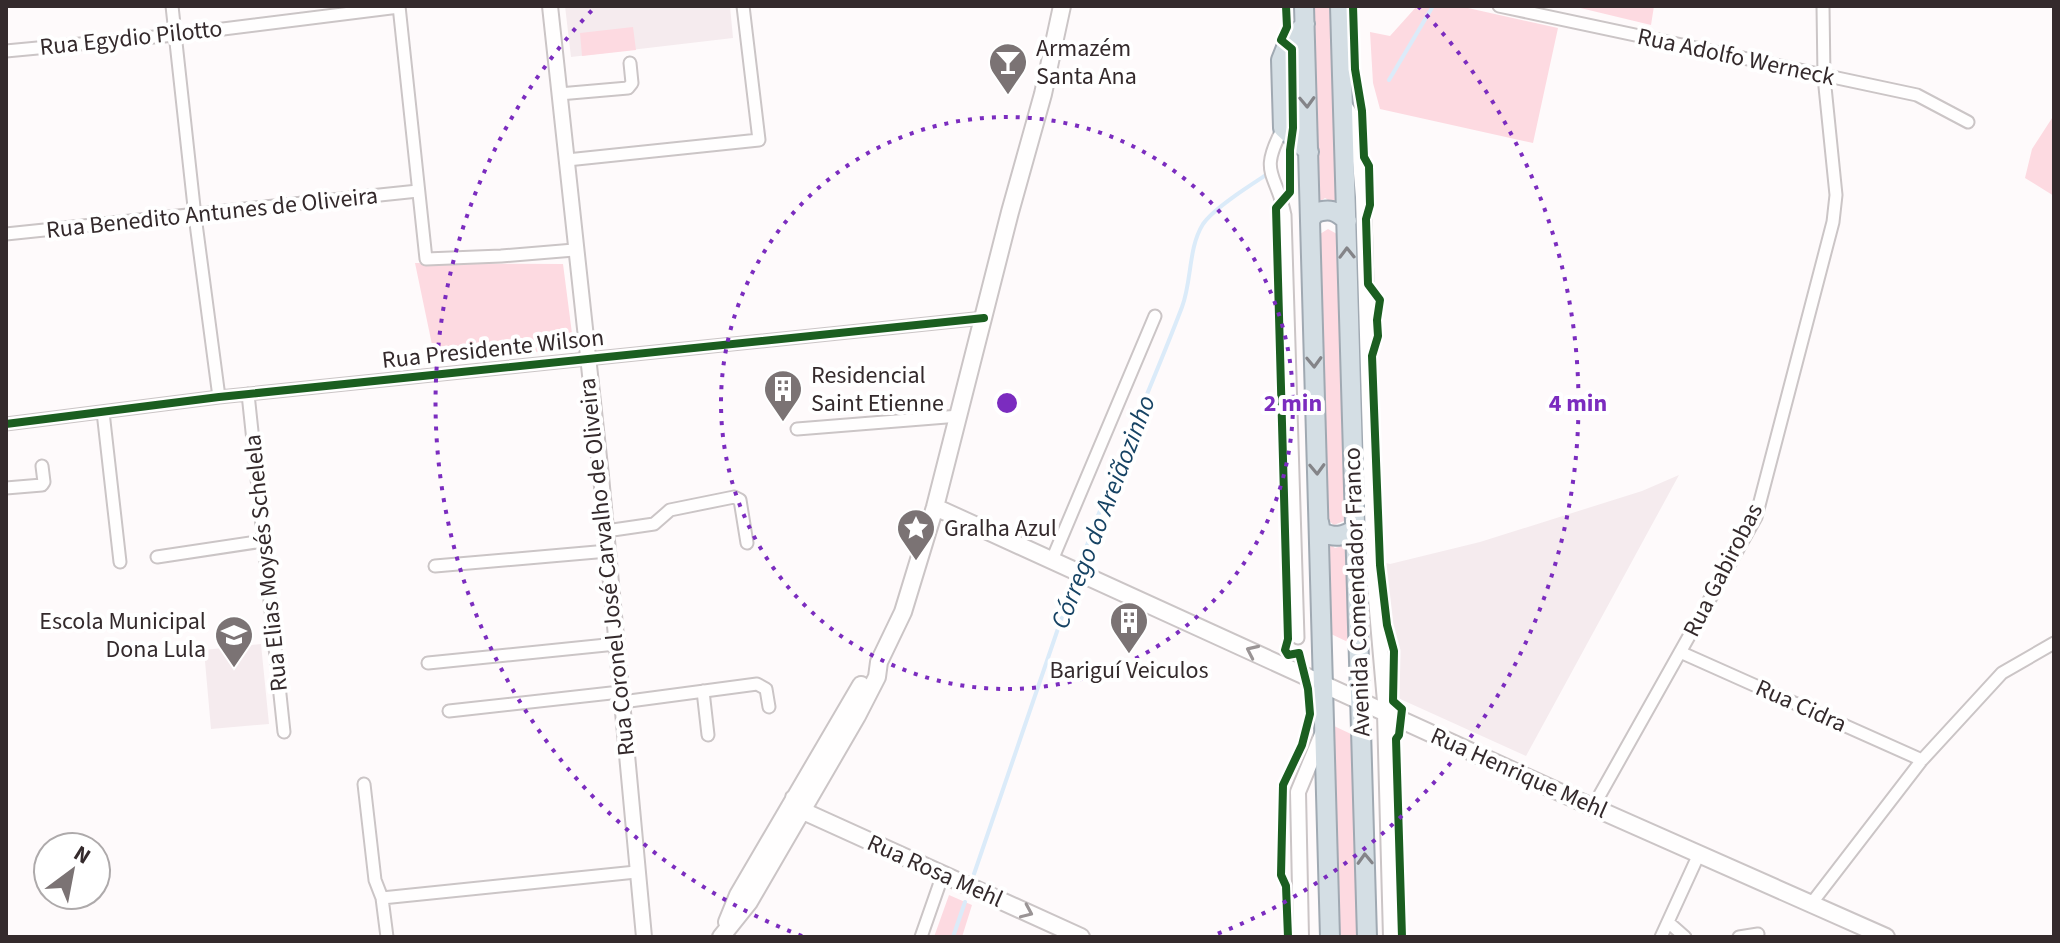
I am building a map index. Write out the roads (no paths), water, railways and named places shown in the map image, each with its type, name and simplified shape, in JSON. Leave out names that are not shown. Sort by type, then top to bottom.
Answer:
[{"type":"highway","name":"Avenida Comendador Franco","points":[[1340,6],[1367,937]]},
{"type":"highway","name":"Avenida Comendador Franco","points":[[1305,15],[1330,937]]},
{"type":"highway","points":[[1305,15],[1281,60],[1283,128],[1309,152]]},
{"type":"highway","points":[[1310,220],[1315,213],[1326,209],[1338,212],[1347,221]]},
{"type":"highway","points":[[1319,522],[1321,532],[1333,537],[1345,536],[1355,529]]},
{"type":"main road","points":[[721,937],[749,902],[799,804],[877,677],[879,662],[903,612],[959,416],[1043,94],[1062,6]]},
{"type":"main road","name":"Rua Henrique Mehl","points":[[935,507],[1811,904],[1867,933],[1886,937]]},
{"type":"main road","name":"Avenida Comendador Franco","points":[[1386,713],[1392,937]]},
{"type":"main road","name":"Rua Rosa Mehl","points":[[799,804],[1081,937]]},
{"type":"street","points":[[172,6],[219,397]]},
{"type":"street","points":[[399,6],[426,259],[574,250]]},
{"type":"street","name":"Rua Egydio Pilotto","points":[[6,51],[175,35],[399,6]]},
{"type":"street","name":"Rua Coronel José Carvalho de Oliveira","points":[[550,6],[606,531],[644,937]]},
{"type":"street","points":[[567,160],[759,140],[743,6]]},
{"type":"street","name":"Rua Adolfo Werneck","points":[[1499,6],[1917,95],[1968,122]]},
{"type":"street","name":"Rua Gabirobas","points":[[1593,807],[1756,517],[1833,222],[1836,195],[1824,77],[1823,6]]},
{"type":"street","points":[[559,94],[628,88],[632,83],[630,63]]},
{"type":"street","name":"Avenida Comendador Franco","points":[[1343,103],[1357,126],[1363,197],[1374,576],[1386,713]]},
{"type":"street","points":[[1283,128],[1269,160],[1270,173],[1285,215],[1298,638]]},
{"type":"street","name":"Rua Benedito Antunes de Oliveira","points":[[6,234],[418,191]]},
{"type":"street","points":[[1052,560],[1155,316]]},
{"type":"street","name":"Rua Presidente Wilson","points":[[6,424],[219,397],[984,318]]},
{"type":"street","name":"Rua Elias Moysés Schelela","points":[[248,394],[284,732]]},
{"type":"street","points":[[103,412],[120,562]]},
{"type":"street","points":[[797,429],[959,416]]},
{"type":"street","points":[[6,488],[42,485],[42,466]]},
{"type":"street","points":[[606,531],[654,524],[670,510],[734,497],[740,500],[747,543]]},
{"type":"street","points":[[157,557],[263,541]]},
{"type":"street","points":[[435,566],[608,551]]},
{"type":"street","points":[[1811,904],[1922,760],[2002,673],[2054,643]]},
{"type":"street","points":[[428,663],[616,644]]},
{"type":"street","name":"Rua Cidra","points":[[1680,652],[1922,760]]},
{"type":"street","points":[[449,711],[762,685],[766,689],[769,707]]},
{"type":"street","points":[[703,691],[708,735]]},
{"type":"street","name":"Avenida Comendador Franco","points":[[1301,937],[1298,792],[1324,728]]},
{"type":"street","points":[[364,784],[375,880],[382,898],[387,937]]},
{"type":"street","points":[[1661,937],[1699,854]]},
{"type":"street","points":[[382,898],[636,872]]},
{"type":"street","points":[[921,937],[943,874]]},
{"type":"street","points":[[1668,922],[1685,937]]},
{"type":"street","points":[[1739,937],[1758,934]]},
{"type":"waterway","name":"Córrego do Areiãozinho","points":[[1389,80],[1433,6]]},
{"type":"waterway","name":"Córrego do Areiãozinho","points":[[1079,568],[1182,307],[1198,233],[1215,211],[1266,175]]},
{"type":"waterway","name":"Córrego do Areiãozinho","points":[[974,874],[1076,576]]},
{"type":"waterway","name":"Córrego do Areiãozinho","points":[[953,937],[965,902]]},
{"type":"place","name":"Armazém Santa Ana","points":[[1008,96]]},
{"type":"place","name":"Residencial Saint Etienne","points":[[783,423]]},
{"type":"place","name":"Gralha Azul","points":[[916,562]]},
{"type":"place","name":"Bariguí Veiculos","points":[[1129,655]]},
{"type":"place","name":"Escola Municipal Dona Lula","points":[[234,669]]}]
